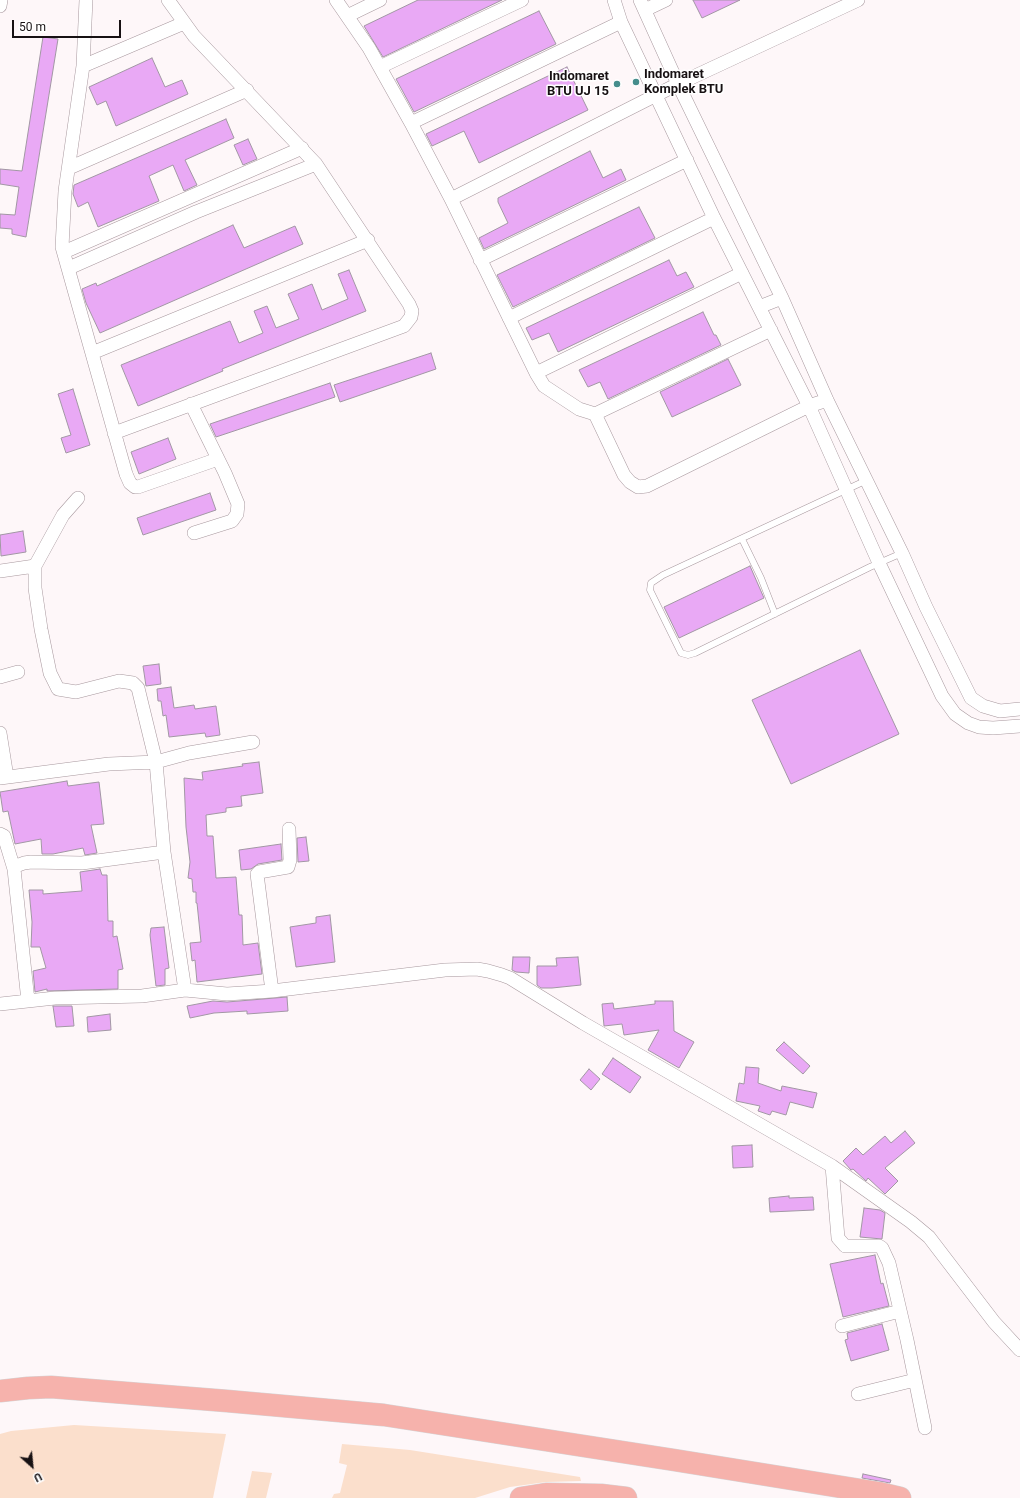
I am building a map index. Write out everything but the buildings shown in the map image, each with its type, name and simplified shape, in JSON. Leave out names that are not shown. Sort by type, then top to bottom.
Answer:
[{"type":"highway","points":[[0,1391],[51,1387],[227,1400],[384,1415],[666,1459],[900,1498]]},
{"type":"highway","points":[[521,1498],[546,1494],[601,1495],[626,1498]]},
{"type":"street","points":[[0,6],[1,0]]},
{"type":"street","points":[[86,0],[83,66],[69,168],[62,247],[114,433],[126,474],[130,483],[135,487],[142,486],[218,458]]},
{"type":"street","points":[[114,433],[404,326],[411,317],[412,311],[368,240],[316,164],[194,36],[168,0]]},
{"type":"street","points":[[336,0],[356,28],[380,67],[411,123],[451,199],[536,373],[544,386],[579,409],[595,414],[772,330]]},
{"type":"street","points":[[347,16],[380,0]]},
{"type":"street","points":[[380,67],[522,0]]},
{"type":"street","points":[[614,0],[621,22],[655,95],[714,218],[772,330],[809,406],[879,563],[942,696],[955,714],[968,723],[979,727],[993,728],[1020,726]]},
{"type":"street","points":[[666,0],[642,5],[678,84],[782,298],[827,400],[867,480],[926,607],[971,698],[983,706],[1000,710],[1020,709]]},
{"type":"street","points":[[451,199],[655,95],[858,0]]},
{"type":"street","points":[[411,123],[621,22]]},
{"type":"street","points":[[83,66],[184,23]]},
{"type":"street","points":[[69,168],[247,90]]},
{"type":"street","points":[[64,252],[302,148]]},
{"type":"street","points":[[480,260],[687,160]]},
{"type":"street","points":[[69,268],[196,212],[316,164]]},
{"type":"street","points":[[189,198],[196,212]]},
{"type":"street","points":[[509,318],[714,218]]},
{"type":"street","points":[[92,353],[368,240]]},
{"type":"street","points":[[536,373],[742,273]]},
{"type":"street","points":[[760,307],[782,298]]},
{"type":"street","points":[[595,414],[624,475],[638,488],[647,486],[809,406],[827,400]]},
{"type":"street","points":[[191,404],[218,458],[238,504],[237,514],[232,521],[194,533]]},
{"type":"street","points":[[78,498],[63,515],[35,566],[35,588],[41,629],[50,673],[58,689],[76,692],[119,681],[133,683],[138,688],[156,762],[164,852],[184,990]]},
{"type":"street","points":[[0,571],[35,566]]},
{"type":"street","points":[[0,676],[18,672]]},
{"type":"street","points":[[955,714],[971,698]]},
{"type":"street","points":[[0,733],[3,778],[109,764],[156,762],[189,753],[253,742]]},
{"type":"street","points":[[272,991],[257,874],[259,872],[288,867],[290,860],[289,829]]},
{"type":"street","points":[[0,834],[4,836],[14,870],[28,1001]]},
{"type":"street","points":[[14,870],[16,866],[24,863],[82,863],[164,852]]},
{"type":"street","points":[[0,1004],[55,998],[142,996],[184,990],[228,994],[272,991],[445,970],[488,971],[510,978],[583,1023],[832,1166],[912,1222],[929,1237],[994,1322],[1020,1350]]},
{"type":"street","points":[[832,1166],[838,1238],[845,1246],[878,1246],[882,1248],[889,1263],[925,1428]]},
{"type":"street","points":[[842,1326],[900,1311]]},
{"type":"street","points":[[858,1394],[915,1380]]},
{"type":"lane","points":[[867,480],[663,575],[651,583],[650,590],[681,653],[688,655],[695,653],[902,553]]},
{"type":"lane","points":[[742,539],[761,578],[775,614]]},
{"type":"shaded area","points":[[74,1425],[226,1434],[213,1498],[0,1498],[0,1434],[11,1431]]},
{"type":"shaded area","points":[[342,1444],[410,1450],[580,1477],[581,1481],[546,1482],[510,1487],[475,1498],[332,1498],[334,1494],[340,1493],[347,1465],[339,1463]]},
{"type":"shaded area","points":[[252,1471],[272,1473],[266,1498],[246,1498]]},
{"type":"place","name":"Indomaret Komplek BTU","points":[[636,82]]},
{"type":"place","name":"Indomaret BTU UJ 15","points":[[617,84]]}]
